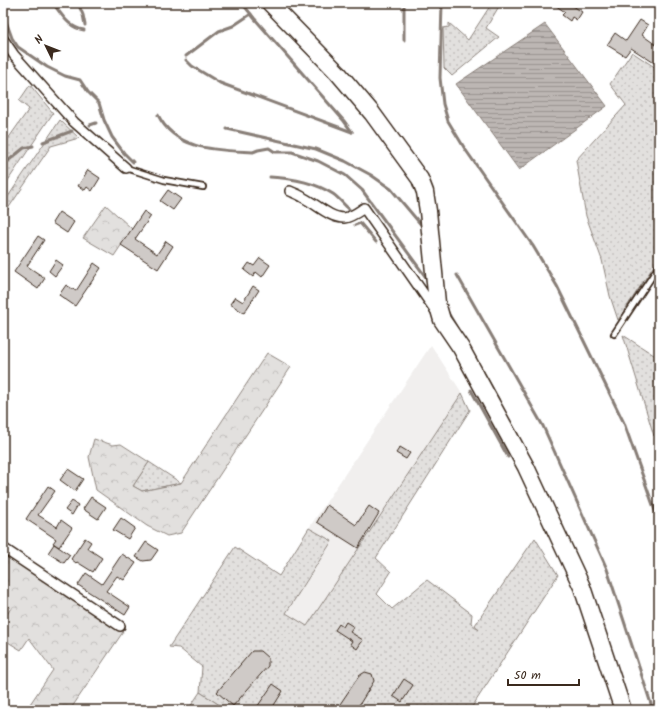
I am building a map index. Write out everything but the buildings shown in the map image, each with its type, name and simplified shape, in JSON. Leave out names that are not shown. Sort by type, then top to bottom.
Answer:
[{"type":"highway","points":[[270,3],[338,73],[372,113],[420,179],[425,192],[428,211],[437,303],[442,320],[461,348],[524,462],[582,588],[623,710]]},
{"type":"street","points":[[3,39],[14,55],[74,122],[126,168]]},
{"type":"street","points":[[290,191],[339,218],[346,218],[364,208],[442,320]]},
{"type":"street","points":[[3,548],[120,626]]},
{"type":"lane","points":[[126,168],[164,180],[203,187]]},
{"type":"lane","points":[[614,334],[659,266]]},
{"type":"shaded area","points":[[545,24],[607,106],[519,170],[456,84]]},
{"type":"shaded area","points":[[431,345],[462,393],[307,627],[286,613],[332,542],[309,528]]},
{"type":"green space","points":[[492,3],[501,3],[486,28],[499,37],[452,76],[444,68],[443,28],[449,27],[449,23],[468,40]]},
{"type":"green space","points":[[632,52],[659,70],[659,258],[618,320],[610,296],[602,260],[586,216],[576,160],[626,105],[610,84]]},
{"type":"green space","points":[[30,85],[53,113],[3,188],[3,146],[29,109],[19,101]]},
{"type":"green space","points":[[60,120],[79,138],[51,146],[3,216],[3,204]]},
{"type":"green space","points":[[106,205],[132,229],[114,256],[83,238]]},
{"type":"green space","points":[[623,335],[657,357],[659,354],[659,427],[654,436]]},
{"type":"green space","points":[[267,353],[291,367],[181,533],[167,536],[147,526],[96,490],[89,457],[94,439],[113,445],[121,444],[149,462],[133,486],[142,491],[181,483]]},
{"type":"green space","points":[[462,393],[470,410],[376,558],[391,572],[377,594],[392,609],[427,580],[472,614],[471,623],[479,630],[475,625],[535,538],[558,575],[470,710],[227,710],[200,692],[202,667],[179,648],[169,647],[235,547],[279,576],[309,528],[332,541],[286,613],[307,626]]},
{"type":"green space","points":[[149,462],[181,483],[142,491],[133,486]]},
{"type":"green space","points":[[3,552],[123,632],[70,710],[26,710],[53,670],[29,638],[21,650],[3,639],[3,621],[11,608],[3,603]]},
{"type":"green space","points":[[200,692],[227,710],[188,710]]},
{"type":"waterway","points":[[53,3],[70,24],[84,30]]},
{"type":"waterway","points":[[78,3],[85,25]]},
{"type":"waterway","points":[[126,3],[147,6],[155,3]]},
{"type":"waterway","points":[[242,3],[352,132]]},
{"type":"waterway","points":[[404,3],[404,40]]},
{"type":"waterway","points":[[442,3],[440,78],[443,104],[448,121],[465,149],[533,246],[557,286],[624,423],[659,522]]},
{"type":"waterway","points":[[3,13],[12,38],[18,47],[47,67],[65,76],[80,80],[88,92],[99,103],[104,120],[112,137],[133,162]]},
{"type":"waterway","points":[[186,56],[219,31],[233,26],[251,14]]},
{"type":"waterway","points":[[186,60],[192,66],[220,83],[352,132]]},
{"type":"waterway","points":[[158,115],[166,127],[176,136],[199,146],[212,149],[253,152],[269,148],[275,152],[292,152],[318,161],[345,175],[362,190],[428,280]]},
{"type":"waterway","points":[[90,125],[96,123]]},
{"type":"waterway","points":[[227,129],[316,149],[345,161],[371,175],[391,189],[423,227]]},
{"type":"waterway","points":[[43,142],[72,131]]},
{"type":"waterway","points":[[3,165],[24,148],[33,146]]},
{"type":"waterway","points":[[270,177],[286,178],[318,186],[333,194],[349,209]]},
{"type":"waterway","points":[[355,225],[360,223],[376,242]]},
{"type":"waterway","points":[[457,275],[543,426],[607,569],[653,710]]},
{"type":"waterway","points":[[447,311],[457,328]]},
{"type":"waterway","points":[[482,370],[498,399]]},
{"type":"waterway","points":[[471,390],[508,457]]},
{"type":"waterway","points":[[509,420],[518,436]]}]
